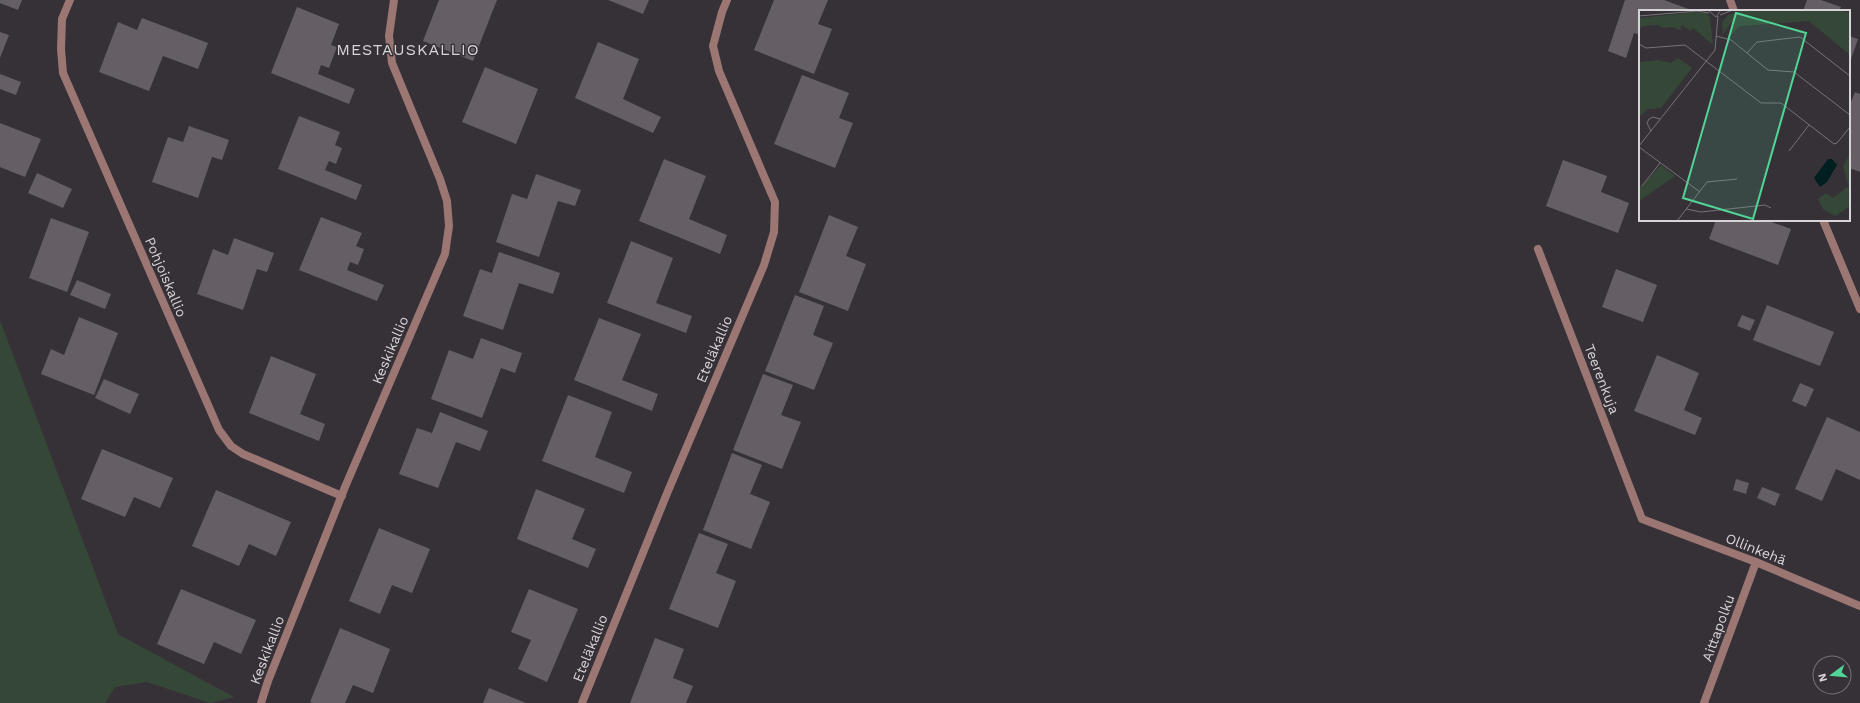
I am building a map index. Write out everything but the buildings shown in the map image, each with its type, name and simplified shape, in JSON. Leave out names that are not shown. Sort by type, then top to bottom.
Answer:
[{"type":"street","name":"Pohjoiskallio","points":[[70,0],[62,19],[61,49],[63,73],[219,430],[231,446],[243,454],[342,496]]},
{"type":"street","name":"Keskikallio","points":[[261,703],[268,681],[342,496],[445,254],[449,226],[447,202],[440,180],[392,63],[389,36],[394,0]]},
{"type":"street","name":"Eteläkallio","points":[[582,703],[668,491],[764,265],[774,232],[775,202],[765,175],[719,71],[713,46],[722,12],[727,0]]},
{"type":"street","points":[[1730,0],[1734,10]]},
{"type":"street","points":[[1822,221],[1860,309]]},
{"type":"street","name":"Teerenkuja","points":[[1538,249],[1642,519]]},
{"type":"street","name":"Ollinkehä","points":[[1642,519],[1756,562],[1860,606]]},
{"type":"street","name":"Aittapolku","points":[[1704,703],[1756,562]]},
{"type":"green space","points":[[0,320],[118,634],[234,697],[210,703],[147,682],[115,687],[105,703],[0,703]]},
{"type":"district","name":"MESTAUSKALLIO","points":[[408,49]]}]
